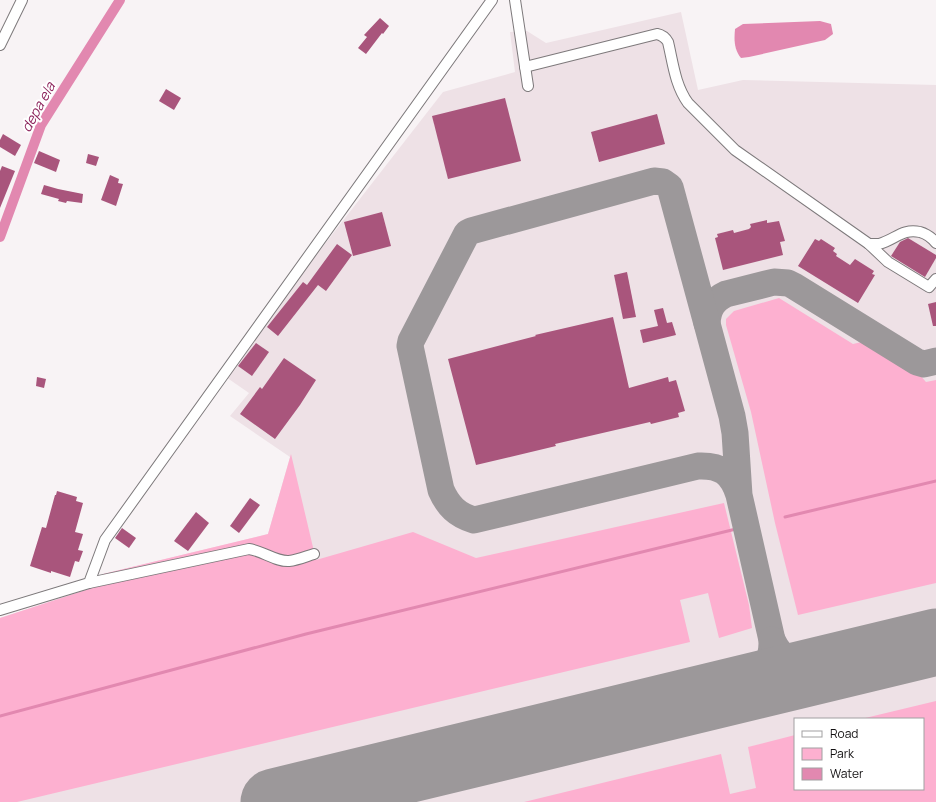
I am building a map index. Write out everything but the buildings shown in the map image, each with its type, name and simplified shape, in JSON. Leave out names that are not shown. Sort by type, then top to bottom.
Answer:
[{"type":"street","points":[[0,45],[22,0]]},
{"type":"street","points":[[89,583],[105,540],[492,0]]},
{"type":"street","points":[[515,0],[528,86]]},
{"type":"street","points":[[525,67],[656,34],[661,35],[666,38],[668,42],[677,83],[682,95],[720,137],[735,150],[869,244],[888,262],[929,287],[936,279]]},
{"type":"street","points":[[869,244],[878,244],[904,232],[914,231],[925,233],[936,243]]},
{"type":"street","points":[[0,610],[101,579],[249,550],[258,550],[281,560],[289,561],[314,554]]},
{"type":"shaded area","points":[[681,12],[698,90],[743,80],[936,85],[936,802],[0,802],[0,618],[98,586],[103,574],[268,534],[290,457],[230,416],[249,393],[223,375],[443,92],[515,72],[510,32],[527,31],[546,43]]},
{"type":"green space","points":[[779,298],[853,344],[866,341],[919,374],[926,382],[936,380],[936,583],[798,615],[775,523],[751,412],[726,325],[726,319],[734,311]]},
{"type":"green space","points":[[291,454],[316,560],[413,532],[476,558],[724,503],[749,605],[752,628],[719,638],[708,593],[680,600],[690,642],[17,802],[0,802],[0,618],[98,586],[103,574],[268,534]]},
{"type":"green space","points":[[936,701],[936,802],[524,802],[721,754],[730,794],[756,788],[748,747],[794,735],[794,790],[924,790],[924,718],[865,718]]},
{"type":"water","points":[[820,21],[831,24],[833,34],[825,40],[741,58],[736,48],[735,29],[743,24]]},
{"type":"waterway","name":"depa ela","points":[[0,237],[41,125],[120,0]]},
{"type":"waterway","points":[[785,517],[936,481]]},
{"type":"waterway","points":[[0,716],[306,634],[736,529]]},
{"type":"taxiway","points":[[739,495],[733,481],[724,472],[713,467],[698,466],[474,520],[458,513],[447,501],[441,490],[410,346],[411,341],[467,233],[654,181],[663,182],[670,187],[732,416],[735,433],[739,495],[772,640],[772,649],[768,664],[759,676],[739,690]]},
{"type":"taxiway","points":[[707,323],[710,309],[721,296],[774,282],[788,283],[917,362],[924,364],[936,361]]},
{"type":"taxiway","points":[[772,640],[781,655],[793,664],[808,669],[826,669]]},
{"type":"runway","points":[[274,802],[936,642]]}]
